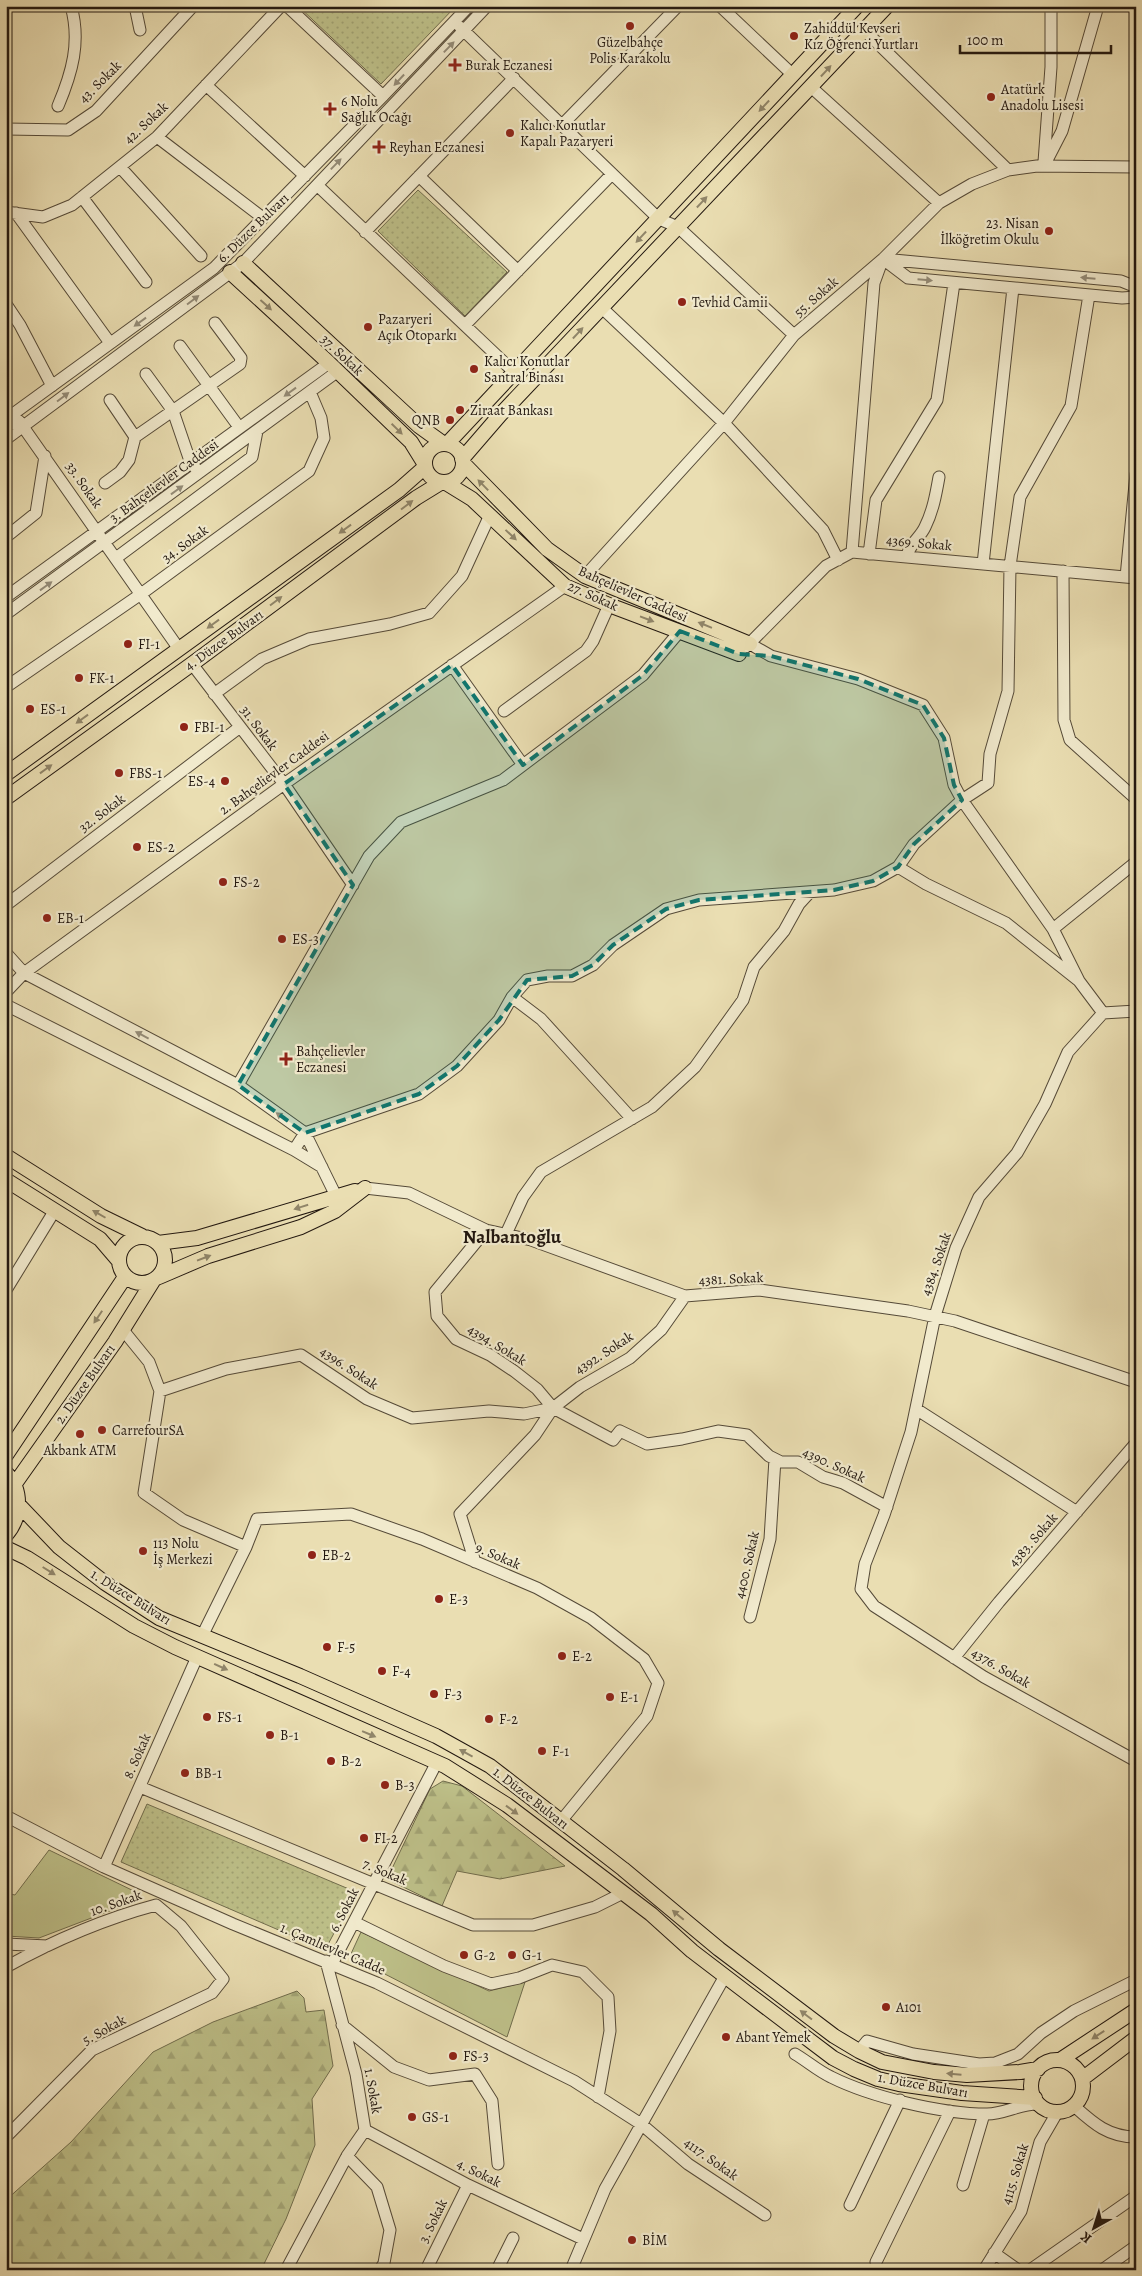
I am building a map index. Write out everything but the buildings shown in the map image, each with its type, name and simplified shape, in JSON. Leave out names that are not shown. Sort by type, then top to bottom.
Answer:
[{"type":"main road","points":[[425,465],[425,457],[432,448],[445,444],[659,219],[857,6]]},
{"type":"main road","points":[[230,272],[333,367],[410,442],[431,477],[444,482],[456,478],[460,474],[463,461],[500,415],[887,6]]},
{"type":"main road","name":"37. Sokak","points":[[243,263],[419,426],[445,444]]},
{"type":"main road","points":[[294,331],[305,320]]},
{"type":"main road","points":[[380,413],[392,401]]},
{"type":"main road","points":[[445,444],[455,448],[463,461]]},
{"type":"main road","name":"Bahçelievler Caddesi","points":[[463,461],[547,549],[585,576],[750,644]]},
{"type":"main road","name":"4. Düzce Bulvarı","points":[[6,774],[399,490],[425,465]]},
{"type":"main road","name":"4. Düzce Bulvarı","points":[[6,798],[192,664],[416,498],[444,482]]},
{"type":"main road","name":"27. Sokak","points":[[444,482],[472,499],[565,586],[609,605],[740,654]]},
{"type":"main road","points":[[6,1156],[101,1216],[142,1236],[154,1239],[165,1256],[165,1264],[156,1279]]},
{"type":"main road","points":[[6,1180],[100,1239],[118,1260],[121,1272],[125,1277],[138,1283],[156,1279],[208,1256],[301,1227],[335,1203],[365,1188]]},
{"type":"main road","points":[[158,1243],[197,1238],[335,1203]]},
{"type":"main road","points":[[118,1260],[123,1246],[134,1238],[142,1236]]},
{"type":"main road","name":"2. Düzce Bulvarı","points":[[6,1455],[125,1277]]},
{"type":"main road","name":"2. Düzce Bulvarı","points":[[10,1479],[122,1330],[156,1279]]},
{"type":"main road","points":[[6,1535],[16,1520],[18,1504],[10,1479]]},
{"type":"main road","name":"1. Düzce Bulvarı","points":[[18,1504],[59,1547],[105,1584],[159,1618],[300,1676],[436,1736],[490,1766],[719,1949],[834,2036],[859,2051],[882,2062],[934,2072],[967,2075],[1011,2073],[1038,2069]]},
{"type":"main road","name":"1. Düzce Bulvarı","points":[[6,1548],[35,1563],[134,1626],[197,1657],[437,1762],[507,1806],[623,1893],[725,1976],[833,2058],[878,2079],[962,2093],[1037,2101]]},
{"type":"main road","points":[[1060,2060],[1075,2067],[1082,2078],[1082,2091],[1074,2106],[1058,2112],[1044,2108],[1037,2101],[1032,2084],[1038,2069],[1051,2061],[1060,2060],[1136,2010]]},
{"type":"main road","points":[[1082,2078],[1136,2038]]},
{"type":"street","points":[[58,106],[73,66],[76,50],[75,22],[71,6]]},
{"type":"street","points":[[135,6],[140,30]]},
{"type":"street","name":"43. Sokak","points":[[6,129],[68,130],[96,111],[192,6]]},
{"type":"street","name":"42. Sokak","points":[[11,212],[43,217],[72,205],[157,137],[281,6]]},
{"type":"street","points":[[287,6],[383,96]]},
{"type":"street","name":"6. Düzce Bulvarı","points":[[8,414],[52,386],[214,268],[469,6]]},
{"type":"street","name":"6. Düzce Bulvarı","points":[[6,439],[243,263],[487,6]]},
{"type":"street","points":[[562,125],[678,6]]},
{"type":"street","points":[[720,6],[793,75]]},
{"type":"street","points":[[1044,166],[1051,67],[1051,6]]},
{"type":"street","points":[[1044,166],[1062,132],[1098,6]]},
{"type":"street","points":[[454,22],[659,219],[678,227],[794,335]]},
{"type":"street","points":[[864,30],[1008,170]]},
{"type":"street","points":[[365,232],[514,78]]},
{"type":"street","points":[[206,85],[305,176]]},
{"type":"street","points":[[811,86],[939,203]]},
{"type":"street","points":[[157,137],[263,218]]},
{"type":"street","name":"55. Sokak","points":[[585,576],[724,423],[794,335],[883,259],[939,203],[972,184],[1008,170],[1044,166],[1136,167]]},
{"type":"street","points":[[120,167],[201,256]]},
{"type":"street","points":[[465,325],[612,174]]},
{"type":"street","points":[[419,176],[518,271]]},
{"type":"street","points":[[317,185],[514,372]]},
{"type":"street","points":[[82,197],[146,282]]},
{"type":"street","points":[[11,212],[110,344]]},
{"type":"street","points":[[883,259],[908,278],[1122,298],[1136,297]]},
{"type":"street","points":[[883,259],[1120,281],[1136,287]]},
{"type":"street","points":[[740,654],[826,566],[852,552],[874,283],[883,259]]},
{"type":"street","points":[[869,554],[876,500],[937,400],[954,283]]},
{"type":"street","points":[[983,564],[1012,288]]},
{"type":"street","points":[[294,1150],[305,1133],[419,1094],[458,1066],[500,1020],[512,997],[527,980],[548,976],[572,976],[593,965],[613,945],[666,908],[698,900],[834,890],[873,881],[898,867],[914,844],[962,800],[988,783],[990,754],[1008,691],[1010,566],[1020,497],[1071,406],[1089,295]]},
{"type":"street","points":[[6,304],[20,325],[52,386]]},
{"type":"street","points":[[602,308],[724,423],[824,530],[838,560]]},
{"type":"street","points":[[135,437],[238,366],[241,362],[216,324]]},
{"type":"street","points":[[180,346],[236,423]]},
{"type":"street","name":"3. Bahçelievler Caddesi","points":[[6,614],[310,392],[333,367]]},
{"type":"street","name":"3. Bahçelievler Caddesi","points":[[6,597],[192,463],[333,367]]},
{"type":"street","points":[[146,374],[173,411],[192,463],[199,474]]},
{"type":"street","name":"34. Sokak","points":[[6,687],[141,594],[309,472],[324,438],[321,418],[310,392]]},
{"type":"street","points":[[105,482],[120,472],[129,460],[134,448],[135,437],[110,400]]},
{"type":"street","name":"33. Sokak","points":[[8,414],[24,426],[179,649]]},
{"type":"street","points":[[116,558],[252,457],[257,431]]},
{"type":"street","points":[[6,536],[36,513],[45,456]]},
{"type":"street","points":[[1131,577],[1136,474]]},
{"type":"street","points":[[907,557],[910,548],[925,527],[934,506],[938,477]]},
{"type":"street","points":[[214,694],[262,659],[308,639],[390,624],[429,613],[462,576],[490,516]]},
{"type":"street","name":"4369. Sokak","points":[[852,552],[1131,577]]},
{"type":"street","points":[[1062,571],[1064,720],[1070,740],[1136,799]]},
{"type":"street","name":"2. Bahçelievler Caddesi","points":[[6,992],[24,973],[284,784],[565,586]]},
{"type":"street","points":[[504,711],[586,651],[593,641],[609,605]]},
{"type":"street","points":[[238,1085],[369,856],[401,822],[503,780],[643,675],[680,631]]},
{"type":"street","points":[[750,644],[770,656]]},
{"type":"street","points":[[740,654],[770,656],[858,679],[924,705],[944,738],[954,785],[962,800],[1053,929],[1079,981],[1103,1013],[1136,1010]]},
{"type":"street","name":"31. Sokak","points":[[192,664],[284,784],[353,885]]},
{"type":"street","points":[[452,665],[523,765]]},
{"type":"street","name":"32. Sokak","points":[[6,905],[240,727]]},
{"type":"street","points":[[1053,929],[1136,862]]},
{"type":"street","points":[[898,867],[926,884],[1006,922],[1079,981]]},
{"type":"street","points":[[506,1234],[523,1197],[540,1172],[652,1107],[695,1067],[743,1000],[754,967],[784,931],[800,904],[810,892]]},
{"type":"street","points":[[6,952],[24,973],[238,1085],[305,1133],[322,1167],[335,1203]]},
{"type":"street","points":[[512,997],[541,1019],[632,1119]]},
{"type":"street","points":[[6,1005],[294,1150],[322,1167]]},
{"type":"street","name":"4384. Sokak","points":[[861,1589],[865,1564],[887,1507],[911,1432],[935,1316],[956,1248],[979,1197],[1017,1153],[1045,1104],[1068,1052],[1103,1013]]},
{"type":"street","name":"4381. Sokak","points":[[365,1188],[409,1193],[486,1230],[531,1240],[685,1296],[759,1290],[908,1310],[955,1321],[1136,1382]]},
{"type":"street","points":[[6,1290],[55,1210]]},
{"type":"street","name":"4394. Sokak","points":[[486,1230],[434,1292],[437,1316],[456,1338],[490,1355],[514,1371],[537,1389],[553,1408]]},
{"type":"street","name":"4392. Sokak","points":[[553,1408],[580,1386],[630,1358],[661,1330],[685,1296]]},
{"type":"street","points":[[122,1330],[149,1362],[160,1391],[144,1493],[183,1520],[246,1547]]},
{"type":"street","name":"4396. Sokak","points":[[160,1391],[226,1369],[301,1355],[367,1399],[412,1418],[489,1412],[524,1414],[553,1408]]},
{"type":"street","points":[[475,1562],[460,1514],[535,1435],[553,1408],[612,1440],[620,1431],[647,1444],[718,1431],[747,1435],[769,1456],[775,1459]]},
{"type":"street","points":[[916,1409],[1077,1512]]},
{"type":"street","name":"4383. Sokak","points":[[954,1658],[1136,1444]]},
{"type":"street","name":"4390. Sokak","points":[[775,1459],[781,1462],[798,1462],[823,1477],[843,1483],[887,1507]]},
{"type":"street","name":"4400. Sokak","points":[[750,1618],[770,1539],[775,1459]]},
{"type":"street","name":"9. Sokak","points":[[202,1636],[246,1547],[257,1519],[351,1514],[422,1539],[536,1588],[591,1618],[644,1660],[658,1683],[647,1716],[561,1821]]},
{"type":"street","name":"4376. Sokak","points":[[861,1589],[874,1606],[984,1677],[1136,1761]]},
{"type":"street","name":"8. Sokak","points":[[104,1867],[197,1657]]},
{"type":"street","name":"6. Sokak","points":[[329,1963],[354,1922],[437,1762]]},
{"type":"street","name":"7. Sokak","points":[[140,1787],[473,1925],[534,1925],[595,1907],[623,1893]]},
{"type":"street","name":"1. Çamlıevler Cadde","points":[[6,1816],[104,1867],[377,1983],[574,2081],[641,2124]]},
{"type":"street","points":[[156,1905],[163,1893]]},
{"type":"street","name":"10. Sokak","points":[[6,1968],[48,1946],[116,1915],[156,1905],[181,1926],[223,1979],[212,1993]]},
{"type":"street","points":[[354,1922],[444,1966],[490,1984],[519,1978],[552,1965],[583,1972],[608,1997],[610,2031],[598,2097]]},
{"type":"street","points":[[6,1944],[48,1946]]},
{"type":"street","name":"1. Sokak","points":[[286,2270],[346,2156],[365,2130],[356,2074],[342,2025],[329,1963]]},
{"type":"street","points":[[571,2270],[605,2189],[725,1976]]},
{"type":"street","points":[[859,2051],[867,2041],[913,2054],[972,2063],[1002,2062],[1018,2054],[1041,2033],[1074,2012],[1136,1980]]},
{"type":"street","name":"5. Sokak","points":[[8,2132],[92,2050],[212,1993]]},
{"type":"street","points":[[342,2025],[394,2067],[429,2080],[475,2074],[492,2101],[498,2164]]},
{"type":"street","points":[[795,2054],[830,2077],[864,2090],[950,2111],[984,2114],[1037,2101]]},
{"type":"street","points":[[850,2205],[900,2100]]},
{"type":"street","points":[[1074,2106],[1099,2128],[1125,2137],[1136,2137]]},
{"type":"street","points":[[876,2262],[950,2111]]},
{"type":"street","name":"4115. Sokak","points":[[984,2270],[1021,2211],[1040,2142],[1058,2112]]},
{"type":"street","points":[[963,2185],[984,2114]]},
{"type":"street","name":"4117. Sokak","points":[[641,2124],[688,2164],[764,2215]]},
{"type":"street","name":"4. Sokak","points":[[365,2130],[468,2185],[583,2239]]},
{"type":"street","points":[[346,2156],[377,2186],[390,2230],[384,2263],[380,2270]]},
{"type":"street","name":"3. Sokak","points":[[426,2270],[468,2185]]},
{"type":"street","points":[[1030,2270],[1136,2196]]},
{"type":"street","points":[[497,2270],[513,2238]]},
{"type":"street","points":[[1102,2270],[1136,2246]]},
{"type":"street","points":[[994,2253],[1018,2270]]},
{"type":"highlighted area","points":[[680,631],[739,654],[771,656],[858,679],[902,695],[923,705],[944,738],[954,785],[962,800],[914,844],[898,867],[873,881],[834,890],[699,900],[666,909],[613,945],[593,965],[572,976],[527,980],[499,1020],[457,1066],[419,1094],[305,1133],[238,1085],[353,885],[284,784],[452,665],[523,765],[643,675]]},
{"type":"green space","points":[[298,6],[456,6],[381,84]]},
{"type":"green space","points":[[418,190],[507,272],[465,316],[378,231]]},
{"type":"green space","points":[[443,1781],[462,1786],[565,1866],[500,1879],[457,1871],[442,1906],[387,1879],[430,1789]]},
{"type":"green space","points":[[147,1804],[356,1892],[325,1950],[121,1862]]},
{"type":"green space","points":[[49,1850],[138,1893],[128,1904],[39,1938],[6,1936],[6,1893],[15,1895]]},
{"type":"green space","points":[[361,1932],[489,1991],[525,1982],[507,2037],[350,1956]]},
{"type":"green space","points":[[297,1991],[304,1998],[306,2012],[324,2010],[333,2066],[312,2099],[315,2145],[286,2219],[261,2270],[6,2270],[6,2200],[71,2142],[153,2052],[213,2022]]},
{"type":"place","name":"Güzelbahçe Polis Karakolu","points":[[630,26]]},
{"type":"place","name":"Zahiddül Kevseri Kız Öğrenci Yurtları","points":[[794,36]]},
{"type":"place","name":"Burak Eczanesi","points":[[455,65]]},
{"type":"place","name":"Atatürk Anadolu Lisesi","points":[[991,97]]},
{"type":"place","name":"6 Nolu Sağlık Ocağı","points":[[330,109]]},
{"type":"place","name":"Kalıcı Konutlar Kapalı Pazaryeri","points":[[510,133]]},
{"type":"place","name":"Reyhan Eczanesi","points":[[379,147]]},
{"type":"place","name":"23. Nisan İlköğretim Okulu","points":[[1049,231]]},
{"type":"place","name":"Tevhid Camii","points":[[682,302]]},
{"type":"place","name":"Pazaryeri Açık Otoparkı","points":[[368,327]]},
{"type":"place","name":"Kalıcı Konutlar Santral Binası","points":[[474,369]]},
{"type":"place","name":"Ziraat Bankası","points":[[460,410]]},
{"type":"place","name":"QNB","points":[[450,420]]},
{"type":"place","name":"FI-1","points":[[128,644]]},
{"type":"place","name":"FK-1","points":[[79,678]]},
{"type":"place","name":"ES-1","points":[[30,709]]},
{"type":"place","name":"FBI-1","points":[[184,727]]},
{"type":"place","name":"FBS-1","points":[[119,773]]},
{"type":"place","name":"ES-4","points":[[225,781]]},
{"type":"place","name":"ES-2","points":[[137,847]]},
{"type":"place","name":"FS-2","points":[[223,882]]},
{"type":"place","name":"EB-1","points":[[47,918]]},
{"type":"place","name":"ES-3","points":[[282,939]]},
{"type":"place","name":"Bahçelievler Eczanesi","points":[[286,1059]]},
{"type":"place","name":"CarrefourSA","points":[[102,1430]]},
{"type":"place","name":"Akbank ATM","points":[[80,1434]]},
{"type":"place","name":"113 Nolu İş Merkezi","points":[[143,1551]]},
{"type":"place","name":"EB-2","points":[[312,1555]]},
{"type":"place","name":"E-3","points":[[439,1599]]},
{"type":"place","name":"F-5","points":[[327,1647]]},
{"type":"place","name":"E-2","points":[[562,1656]]},
{"type":"place","name":"F-4","points":[[382,1671]]},
{"type":"place","name":"F-3","points":[[434,1694]]},
{"type":"place","name":"E-1","points":[[610,1697]]},
{"type":"place","name":"FS-1","points":[[207,1717]]},
{"type":"place","name":"F-2","points":[[489,1719]]},
{"type":"place","name":"B-1","points":[[270,1735]]},
{"type":"place","name":"F-1","points":[[542,1751]]},
{"type":"place","name":"B-2","points":[[331,1761]]},
{"type":"place","name":"BB-1","points":[[185,1773]]},
{"type":"place","name":"B-3","points":[[385,1785]]},
{"type":"place","name":"FI-2","points":[[364,1838]]},
{"type":"place","name":"G-2","points":[[464,1955]]},
{"type":"place","name":"G-1","points":[[512,1955]]},
{"type":"place","name":"A101","points":[[886,2007]]},
{"type":"place","name":"Abant Yemek","points":[[726,2037]]},
{"type":"place","name":"FS-3","points":[[453,2056]]},
{"type":"place","name":"GS-1","points":[[412,2117]]},
{"type":"place","name":"BİM","points":[[632,2240]]},
{"type":"district","name":"Nalbantoğlu","points":[[512,1237]]}]
